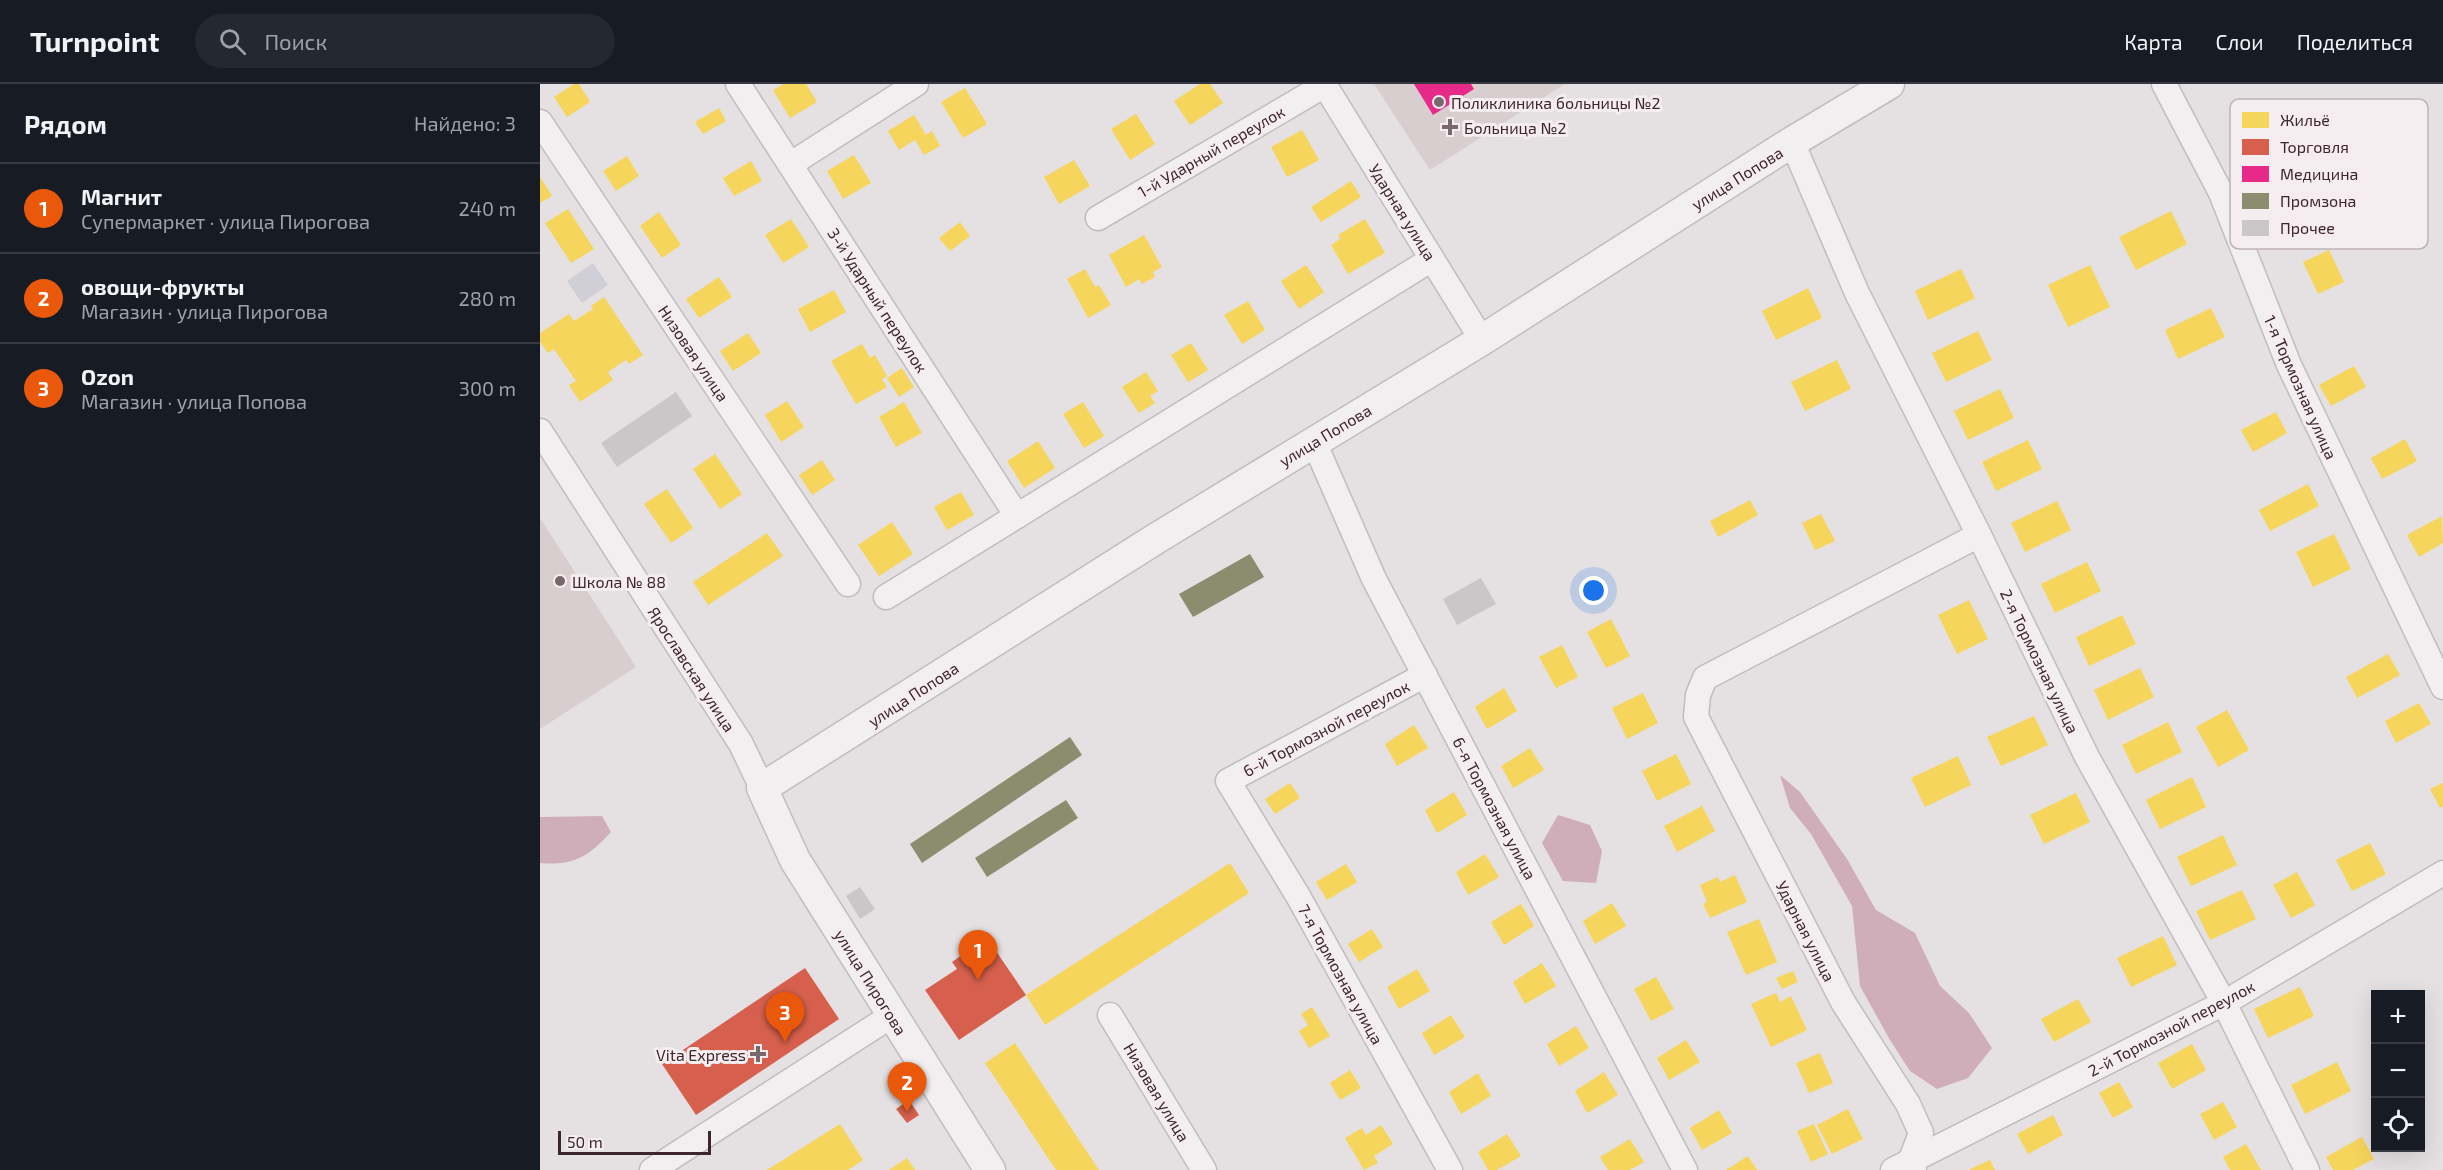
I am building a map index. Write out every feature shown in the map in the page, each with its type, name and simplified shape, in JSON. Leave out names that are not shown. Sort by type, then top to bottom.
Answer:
[{"type":"street","name":"3-й Ударный переулок","points":[[738,84],[1017,516]]},
{"type":"street","points":[[791,164],[916,84]]},
{"type":"street","name":"1-й Ударный переулок","points":[[1098,218],[1324,84]]},
{"type":"street","name":"Ударная улица","points":[[1324,84],[1482,340]]},
{"type":"street","name":"улица Попова","points":[[762,788],[1156,538],[1482,340],[1792,142],[1889,84]]},
{"type":"street","name":"1-я Тормозная улица","points":[[2164,84],[2222,193],[2230,213]]},
{"type":"street","name":"Низовая улица","points":[[540,122],[848,584]]},
{"type":"street","name":"2-я Тормозная улица","points":[[1792,142],[1857,293],[1979,535],[2087,757],[2224,1003],[2307,1170]]},
{"type":"street","name":"1-я Тормозная улица","points":[[2244,249],[2289,364],[2443,687]]},
{"type":"street","points":[[886,597],[1432,259]]},
{"type":"street","name":"Ярославская улица","points":[[540,431],[741,744],[762,788]]},
{"type":"street","name":"6-я Тормозная улица","points":[[1314,442],[1374,579],[1686,1170]]},
{"type":"street","name":"Ударная улица","points":[[1906,1167],[1921,1132],[1908,1104],[1842,1002],[1696,717],[1698,695],[1705,678],[1979,535]]},
{"type":"street","name":"6-й Тормозной переулок","points":[[1228,781],[1425,675]]},
{"type":"street","name":"7-я Тормозная улица","points":[[1228,781],[1298,896],[1450,1170]]},
{"type":"street","name":"улица Пирогова","points":[[762,788],[795,860],[891,1016],[990,1170]]},
{"type":"street","name":"2-й Тормозной переулок","points":[[1906,1167],[2224,1003],[2443,873]]},
{"type":"street","name":"Низовая улица","points":[[1110,1015],[1204,1170]]},
{"type":"street","points":[[652,1170],[891,1016]]},
{"type":"shaded area","name":"Больница №2","points":[[1374,84],[1565,84],[1430,170]]},
{"type":"shaded area","points":[[593,263],[608,285],[582,303],[567,281]]},
{"type":"shaded area","name":"Школа № 88","points":[[540,518],[636,667],[540,729]]},
{"type":"shaded area","points":[[1780,775],[1800,792],[1847,859],[1876,910],[1915,933],[1940,986],[1969,1013],[1992,1048],[1968,1078],[1937,1089],[1910,1071],[1890,1040],[1860,986],[1852,906],[1811,834],[1790,808]]},
{"type":"shaded area","points":[[1558,815],[1590,825],[1602,851],[1596,883],[1563,881],[1542,843]]},
{"type":"shaded area","points":[[602,816],[611,832],[588,853],[572,861],[540,863],[540,817]]},
{"type":"building: Жильё","points":[[574,84],[579,84],[590,102],[567,117],[554,97]]},
{"type":"building: Жильё","points":[[784,84],[806,84],[817,102],[790,118],[773,90]]},
{"type":"building: Жильё","points":[[1200,84],[1210,84],[1223,103],[1190,125],[1174,101]]},
{"type":"building: Жильё","points":[[965,88],[987,124],[963,138],[941,102]]},
{"type":"building: Жильё","points":[[719,108],[726,121],[703,134],[695,122]]},
{"type":"building: Жильё","points":[[1136,114],[1155,144],[1130,160],[1111,129]]},
{"type":"building: Жильё","points":[[914,115],[926,135],[932,131],[940,146],[924,155],[915,140],[899,150],[888,131]]},
{"type":"building: Жильё","points":[[1302,130],[1319,160],[1287,177],[1271,147]]},
{"type":"building: Жильё","points":[[854,155],[871,183],[843,199],[827,171]]},
{"type":"building: Жильё","points":[[627,156],[639,176],[616,191],[603,171]]},
{"type":"building: Жильё","points":[[1074,160],[1090,186],[1059,204],[1044,177]]},
{"type":"building: Жильё","points":[[751,161],[762,181],[734,196],[723,178]]},
{"type":"building: Жильё","points":[[540,177],[552,196],[540,203]]},
{"type":"building: Жильё","points":[[1351,181],[1361,197],[1321,222],[1311,207]]},
{"type":"building: Жильё","points":[[568,209],[594,249],[571,263],[545,223]]},
{"type":"building: Жильё","points":[[2171,211],[2187,244],[2136,270],[2119,237]]},
{"type":"building: Жильё","points":[[659,212],[681,245],[662,258],[640,226]]},
{"type":"building: Жильё","points":[[791,219],[809,247],[783,263],[765,235]]},
{"type":"building: Жильё","points":[[1365,219],[1385,253],[1348,274],[1331,245],[1340,239],[1338,235]]},
{"type":"building: Жильё","points":[[960,222],[970,236],[950,251],[939,238]]},
{"type":"building: Жильё","points":[[1144,235],[1162,267],[1153,272],[1155,277],[1142,284],[1139,279],[1126,287],[1109,255]]},
{"type":"building: Жильё","points":[[2329,250],[2344,282],[2318,294],[2303,262]]},
{"type":"building: Жильё","points":[[1306,265],[1324,292],[1299,309],[1281,281]]},
{"type":"building: Жильё","points":[[2090,265],[2110,307],[2068,327],[2048,285]]},
{"type":"building: Жильё","points":[[1085,269],[1095,287],[1099,285],[1111,305],[1088,318],[1067,279]]},
{"type":"building: Жильё","points":[[1961,269],[1975,298],[1928,320],[1915,291]]},
{"type":"building: Жильё","points":[[719,277],[732,297],[699,318],[686,299]]},
{"type":"building: Жильё","points":[[1808,288],[1822,318],[1776,340],[1762,311]]},
{"type":"building: Жильё","points":[[834,290],[846,312],[810,332],[798,309]]},
{"type":"building: Жильё","points":[[604,297],[643,355],[629,364],[626,360],[608,372],[613,380],[580,402],[569,385],[576,381],[554,349],[548,353],[540,342],[540,333],[569,314],[574,321],[593,309],[591,306]]},
{"type":"building: Жильё","points":[[1248,301],[1265,330],[1242,344],[1224,315]]},
{"type":"building: Жильё","points":[[2211,308],[2225,337],[2178,359],[2165,330]]},
{"type":"building: Жильё","points":[[1978,331],[1992,360],[1946,382],[1932,353]]},
{"type":"building: Жильё","points":[[748,333],[761,353],[733,371],[720,351]]},
{"type":"building: Жильё","points":[[1191,343],[1208,370],[1188,382],[1171,355]]},
{"type":"building: Жильё","points":[[862,344],[870,358],[875,355],[887,376],[882,379],[887,387],[856,404],[831,361]]},
{"type":"building: Жильё","points":[[1837,360],[1851,389],[1805,411],[1791,382]]},
{"type":"building: Жильё","points":[[2354,366],[2366,387],[2331,406],[2319,385]]},
{"type":"building: Жильё","points":[[902,368],[914,387],[899,397],[887,378]]},
{"type":"building: Жильё","points":[[1146,372],[1158,391],[1150,396],[1155,403],[1139,413],[1122,387]]},
{"type":"building: Жильё","points":[[2000,389],[2014,418],[1968,440],[1954,411]]},
{"type":"building: Жильё","points":[[787,401],[804,427],[781,442],[765,415]]},
{"type":"building: Жильё","points":[[904,402],[922,433],[896,447],[879,417]]},
{"type":"building: Жильё","points":[[1083,402],[1104,436],[1084,448],[1063,414]]},
{"type":"building: Жильё","points":[[2276,412],[2287,433],[2253,452],[2241,430]]},
{"type":"building: Жильё","points":[[2405,439],[2417,461],[2382,479],[2371,458]]},
{"type":"building: Жильё","points":[[2028,440],[2042,469],[1996,491],[1982,462]]},
{"type":"building: Жильё","points":[[1038,441],[1055,468],[1024,488],[1007,461]]},
{"type":"building: Жильё","points":[[715,454],[742,494],[720,509],[693,469]]},
{"type":"building: Жильё","points":[[822,460],[835,480],[812,495],[799,475]]},
{"type":"building: Жильё","points":[[2308,484],[2319,506],[2270,531],[2259,510]]},
{"type":"building: Жильё","points":[[667,489],[693,528],[671,543],[644,504]]},
{"type":"building: Жильё","points":[[961,492],[974,515],[947,530],[934,507]]},
{"type":"building: Жильё","points":[[1750,500],[1758,515],[1718,537],[1710,521]]},
{"type":"building: Жильё","points":[[2057,501],[2071,530],[2025,552],[2011,523]]},
{"type":"building: Жильё","points":[[1821,514],[1835,541],[1815,550],[1802,523]]},
{"type":"building: Жильё","points":[[2442,516],[2443,543],[2419,557],[2407,535]]},
{"type":"building: Жильё","points":[[892,522],[913,554],[879,576],[858,545]]},
{"type":"building: Жильё","points":[[767,533],[783,556],[708,605],[693,582]]},
{"type":"building: Жильё","points":[[2334,534],[2351,569],[2313,587],[2296,552]]},
{"type":"building: Жильё","points":[[2087,562],[2101,591],[2055,613],[2041,584]]},
{"type":"building: Жильё","points":[[1969,600],[1988,639],[1957,654],[1938,615]]},
{"type":"building: Жильё","points":[[2122,615],[2136,644],[2089,666],[2076,637]]},
{"type":"building: Жильё","points":[[1611,619],[1630,656],[1606,668],[1587,632]]},
{"type":"building: Жильё","points":[[1562,645],[1578,677],[1556,688],[1539,657]]},
{"type":"building: Жильё","points":[[2388,654],[2400,675],[2357,698],[2346,677]]},
{"type":"building: Жильё","points":[[2140,668],[2154,697],[2108,720],[2094,690]]},
{"type":"building: Жильё","points":[[1504,688],[1517,711],[1487,729],[1475,707]]},
{"type":"building: Жильё","points":[[1643,693],[1658,723],[1627,739],[1612,708]]},
{"type":"building: Жильё","points":[[2419,703],[2431,724],[2396,743],[2385,721]]},
{"type":"building: Жильё","points":[[2227,710],[2249,750],[2218,767],[2196,727]]},
{"type":"building: Жильё","points":[[2034,716],[2048,745],[2001,766],[1987,737]]},
{"type":"building: Жильё","points":[[2168,722],[2182,752],[2136,774],[2122,745]]},
{"type":"building: Жильё","points":[[1414,725],[1428,748],[1397,766],[1385,744]]},
{"type":"building: Жильё","points":[[1530,748],[1544,770],[1513,788],[1501,766]]},
{"type":"building: Жильё","points":[[1676,754],[1691,784],[1657,801],[1642,771]]},
{"type":"building: Жильё","points":[[1958,756],[1971,785],[1925,807],[1911,778]]},
{"type":"building: Жильё","points":[[2192,777],[2206,807],[2160,829],[2146,800]]},
{"type":"building: Жильё","points":[[1290,783],[1300,798],[1275,814],[1265,799]]},
{"type":"building: Жильё","points":[[2443,783],[2443,806],[2440,808],[2430,789]]},
{"type":"building: Жильё","points":[[1454,792],[1467,815],[1437,833],[1425,810]]},
{"type":"building: Жильё","points":[[2076,793],[2090,822],[2044,844],[2030,815]]},
{"type":"building: Жильё","points":[[1702,806],[1715,831],[1677,852],[1664,826]]},
{"type":"building: Жильё","points":[[2223,835],[2237,865],[2191,886],[2177,857]]},
{"type":"building: Жильё","points":[[2370,843],[2386,874],[2352,891],[2336,860]]},
{"type":"building: Жильё","points":[[1485,854],[1499,877],[1468,895],[1456,872]]},
{"type":"building: Жильё","points":[[1230,863],[1249,893],[1045,1025],[1026,995]]},
{"type":"building: Жильё","points":[[1346,864],[1357,882],[1327,900],[1316,882]]},
{"type":"building: Жильё","points":[[2297,872],[2315,905],[2291,918],[2273,885]]},
{"type":"building: Жильё","points":[[1735,875],[1747,902],[1710,918],[1703,904],[1707,902],[1700,885],[1718,877],[1720,882]]},
{"type":"building: Жильё","points":[[2242,890],[2256,919],[2210,940],[2196,911]]},
{"type":"building: Жильё","points":[[1612,903],[1626,926],[1595,944],[1583,921]]},
{"type":"building: Жильё","points":[[1521,904],[1534,926],[1504,945],[1491,922]]},
{"type":"building: Жильё","points":[[1759,919],[1777,962],[1746,975],[1727,932]]},
{"type":"building: Жильё","points":[[1372,929],[1383,947],[1359,962],[1348,944]]},
{"type":"building: Жильё","points":[[2163,936],[2177,965],[2131,987],[2117,958]]},
{"type":"building: Жильё","points":[[1542,963],[1556,986],[1525,1004],[1513,982]]},
{"type":"building: Жильё","points":[[1417,969],[1430,991],[1399,1009],[1387,987]]},
{"type":"building: Жильё","points":[[1793,971],[1798,982],[1782,989],[1776,978]]},
{"type":"building: Жильё","points":[[1656,977],[1674,1009],[1651,1021],[1634,989]]},
{"type":"building: Жильё","points":[[2300,987],[2314,1016],[2268,1038],[2254,1009]]},
{"type":"building: Жильё","points":[[1776,993],[1780,1002],[1791,996],[1807,1030],[1771,1047],[1751,1004]]},
{"type":"building: Жильё","points":[[2078,999],[2091,1022],[2054,1042],[2041,1019]]},
{"type":"building: Жильё","points":[[1312,1007],[1330,1036],[1309,1048],[1299,1031],[1308,1025],[1301,1014]]},
{"type":"building: Жильё","points":[[1451,1015],[1465,1037],[1434,1055],[1422,1033]]},
{"type":"building: Жильё","points":[[1576,1026],[1589,1048],[1559,1066],[1547,1044]]},
{"type":"building: Жильё","points":[[1686,1040],[1700,1062],[1669,1080],[1657,1058]]},
{"type":"building: Жильё","points":[[1015,1043],[1099,1170],[1056,1170],[985,1063]]},
{"type":"building: Жильё","points":[[2192,1044],[2206,1070],[2172,1089],[2158,1063]]},
{"type":"building: Жильё","points":[[1820,1053],[1833,1083],[1809,1093],[1796,1063]]},
{"type":"building: Жильё","points":[[2337,1062],[2351,1091],[2305,1114],[2291,1085]]},
{"type":"building: Жильё","points":[[1350,1070],[1361,1088],[1340,1100],[1330,1083]]},
{"type":"building: Жильё","points":[[1604,1072],[1618,1095],[1587,1113],[1575,1091]]},
{"type":"building: Жильё","points":[[1478,1073],[1491,1096],[1461,1114],[1449,1092]]},
{"type":"building: Жильё","points":[[2119,1082],[2133,1107],[2113,1118],[2099,1093]]},
{"type":"building: Жильё","points":[[2223,1102],[2237,1127],[2214,1140],[2200,1114]]},
{"type":"building: Жильё","points":[[1848,1109],[1863,1139],[1832,1154],[1817,1125]]},
{"type":"building: Жильё","points":[[1719,1110],[1732,1133],[1702,1150],[1690,1128]]},
{"type":"building: Жильё","points":[[2053,1115],[2063,1135],[2028,1154],[2017,1134]]},
{"type":"building: Жильё","points":[[840,1124],[863,1160],[848,1170],[767,1170]]},
{"type":"building: Жильё","points":[[1814,1124],[1828,1154],[1811,1162],[1797,1131]]},
{"type":"building: Жильё","points":[[1381,1125],[1393,1144],[1374,1156],[1378,1163],[1364,1170],[1345,1138],[1362,1128],[1366,1135]]},
{"type":"building: Жильё","points":[[1507,1134],[1521,1156],[1497,1170],[1488,1170],[1478,1152]]},
{"type":"building: Жильё","points":[[2362,1137],[2374,1159],[2353,1170],[2333,1170],[2326,1157]]},
{"type":"building: Жильё","points":[[1630,1139],[1644,1162],[1630,1170],[1608,1170],[1600,1157]]},
{"type":"building: Жильё","points":[[2246,1144],[2261,1170],[2230,1170],[2223,1157]]},
{"type":"building: Жильё","points":[[1748,1156],[1757,1170],[1726,1170]]},
{"type":"building: Жильё","points":[[907,1158],[915,1170],[889,1170]]},
{"type":"building: Жильё","points":[[1990,1160],[1995,1170],[1968,1170]]},
{"type":"building: Торговля","points":[[987,938],[1026,995],[959,1040],[925,990],[957,969],[952,962]]},
{"type":"building: Торговля","points":[[805,968],[839,1019],[696,1115],[662,1064]]},
{"type":"building: Торговля","points":[[909,1100],[919,1115],[907,1123],[896,1109]]},
{"type":"building: Медицина","name":"Поликлиника больницы №2","points":[[1414,84],[1471,84],[1474,89],[1433,115]]},
{"type":"building: Промзона","points":[[1250,554],[1264,577],[1193,617],[1179,594]]},
{"type":"building: Промзона","points":[[1070,737],[1082,755],[922,863],[910,844]]},
{"type":"building: Промзона","points":[[1066,800],[1078,818],[987,877],[975,858]]},
{"type":"building: Прочее","points":[[676,392],[692,416],[617,467],[601,443]]},
{"type":"building: Прочее","points":[[1481,578],[1496,604],[1457,625],[1443,599]]},
{"type":"building: Прочее","points":[[860,887],[875,909],[860,919],[846,896]]},
{"type":"place","name":"Поликлиника больницы №2","points":[[1439,102]]},
{"type":"place","name":"Больница №2","points":[[1450,127]]},
{"type":"place","name":"Школа № 88","points":[[560,581]]},
{"type":"place","name":"Магнит","points":[[978,980]]},
{"type":"place","name":"Ozon","points":[[785,1042]]},
{"type":"place","name":"Vita Express","points":[[758,1054]]},
{"type":"place","name":"овощи-фрукты","points":[[907,1112]]}]
